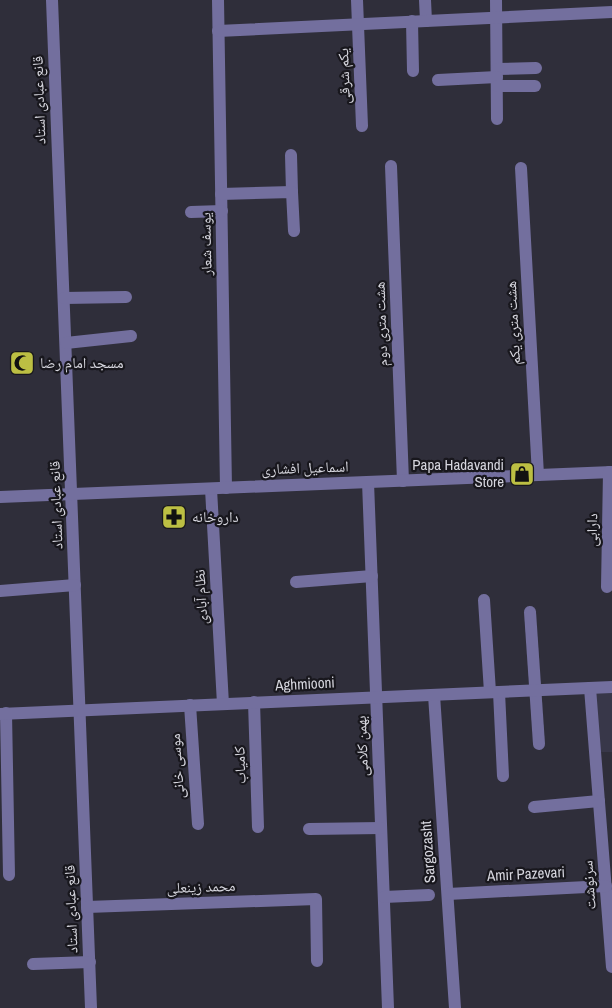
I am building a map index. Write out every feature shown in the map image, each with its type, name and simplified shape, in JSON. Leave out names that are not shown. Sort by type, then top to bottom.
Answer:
[{"type":"street","name":"قانع عبادی استاد","points":[[52,0],[91,1008]]},
{"type":"street","name":"یوسف شعار","points":[[218,0],[226,488]]},
{"type":"street","name":"یکم شرقی","points":[[358,0],[362,126]]},
{"type":"street","points":[[425,0],[426,21]]},
{"type":"street","points":[[496,0],[497,119]]},
{"type":"street","points":[[218,31],[612,12]]},
{"type":"street","points":[[412,22],[413,71]]},
{"type":"street","points":[[438,80],[497,77],[536,68]]},
{"type":"street","points":[[497,77],[535,86]]},
{"type":"street","points":[[291,155],[294,231]]},
{"type":"street","name":"هشت متری دوم","points":[[391,166],[404,481]]},
{"type":"street","name":"هشت متری یکم","points":[[521,168],[538,475]]},
{"type":"street","points":[[221,194],[292,192]]},
{"type":"street","points":[[191,212],[222,211]]},
{"type":"street","points":[[64,298],[126,297]]},
{"type":"street","points":[[66,343],[131,336]]},
{"type":"street","name":"اسماعیل افشاری","points":[[0,497],[611,472]]},
{"type":"street","name":"دارابی","points":[[608,588],[611,472]]},
{"type":"street","name":"بهمن کلامی","points":[[368,482],[388,1008]]},
{"type":"street","name":"نظام آبادی","points":[[211,489],[223,704]]},
{"type":"street","points":[[296,582],[372,576]]},
{"type":"street","points":[[0,590],[75,585]]},
{"type":"street","points":[[484,600],[495,692],[502,776]]},
{"type":"street","points":[[530,612],[537,690],[539,744]]},
{"type":"street","name":"Aghmiooni","points":[[3,713],[612,687]]},
{"type":"street","name":"سرنوشت","points":[[590,688],[612,967]]},
{"type":"street","name":"Sargozasht","points":[[434,694],[455,1008]]},
{"type":"street","name":"کامیاب","points":[[254,702],[258,827]]},
{"type":"street","name":"موسی خانی","points":[[190,705],[198,824]]},
{"type":"street","points":[[3,713],[9,875]]},
{"type":"street","points":[[534,807],[599,801]]},
{"type":"street","points":[[309,829],[381,828]]},
{"type":"street","name":"Amir Pazevari","points":[[448,894],[606,886]]},
{"type":"street","points":[[384,897],[429,895]]},
{"type":"street","name":"محمد زینعلی","points":[[88,907],[316,899],[318,961]]},
{"type":"street","points":[[33,964],[90,962]]},
{"type":"shaded area","points":[[612,687],[612,752],[595,752],[590,688]]},
{"type":"place","name":"مسجد امام رضا","points":[[22,363]]},
{"type":"place","name":"Papa Hadavandi Store","points":[[522,474]]},
{"type":"place","name":"داروخانه","points":[[174,517]]}]
